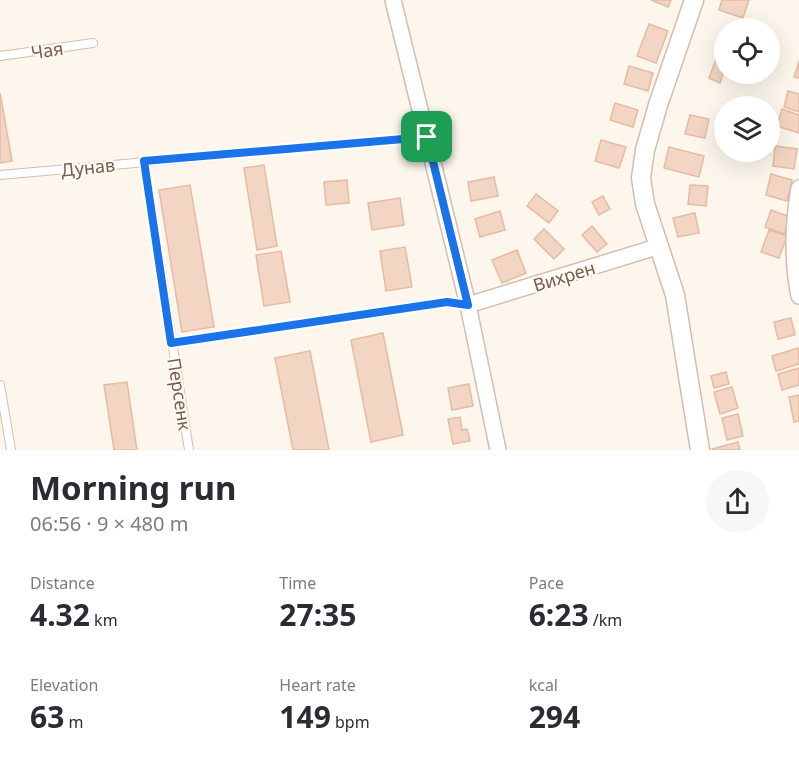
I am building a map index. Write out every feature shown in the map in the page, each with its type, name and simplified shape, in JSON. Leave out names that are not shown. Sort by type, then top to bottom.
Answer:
[{"type":"street","points":[[393,0],[468,305],[498,450]]},
{"type":"street","points":[[694,0],[658,105],[642,164],[641,178],[645,204],[675,295],[700,450]]},
{"type":"street","points":[[799,188],[797,259],[799,296]]},
{"type":"street","name":"Вихрен","points":[[468,305],[660,246]]},
{"type":"lane","name":"Чая","points":[[0,56],[93,43]]},
{"type":"lane","name":"Дунав","points":[[0,175],[427,137]]},
{"type":"lane","name":"Персенк","points":[[144,161],[189,450]]},
{"type":"lane","points":[[171,343],[447,302],[468,305]]},
{"type":"lane","points":[[0,385],[11,450]]},
{"type":"building","points":[[651,0],[671,0],[668,7]]},
{"type":"building","points":[[722,0],[749,0],[743,18],[719,10]]},
{"type":"building","points":[[649,24],[668,31],[656,63],[637,56]]},
{"type":"building","points":[[799,61],[799,78],[794,77]]},
{"type":"building","points":[[714,65],[714,80],[709,78]]},
{"type":"building","points":[[629,66],[653,73],[648,91],[624,84]]},
{"type":"building","points":[[788,91],[799,94],[799,112],[784,107]]},
{"type":"building","points":[[0,93],[12,161],[0,163]]},
{"type":"building","points":[[615,103],[638,110],[633,127],[610,120]]},
{"type":"building","points":[[782,109],[799,115],[799,133],[780,127]]},
{"type":"building","points":[[690,115],[709,119],[705,138],[685,134]]},
{"type":"building","points":[[601,140],[626,147],[619,168],[595,161]]},
{"type":"building","points":[[669,147],[704,156],[699,177],[664,168]]},
{"type":"building","points":[[780,147],[797,149],[794,169],[773,166],[773,162],[780,162]]},
{"type":"building","points":[[264,165],[277,246],[257,250],[244,168]]},
{"type":"building","points":[[771,174],[792,180],[787,201],[766,195]]},
{"type":"building","points":[[494,177],[498,196],[471,201],[468,182]]},
{"type":"building","points":[[347,180],[349,203],[326,205],[324,182]]},
{"type":"building","points":[[190,185],[214,327],[182,332],[159,190]]},
{"type":"building","points":[[690,185],[708,186],[706,206],[688,204]]},
{"type":"building","points":[[536,194],[558,211],[549,223],[527,206]]},
{"type":"building","points":[[603,196],[610,209],[599,215],[592,202]]},
{"type":"building","points":[[400,198],[404,225],[372,230],[368,203]]},
{"type":"building","points":[[771,210],[790,217],[784,234],[765,227]]},
{"type":"building","points":[[500,211],[505,230],[480,237],[475,219]]},
{"type":"building","points":[[695,213],[699,233],[678,237],[673,218]]},
{"type":"building","points":[[592,226],[607,244],[597,252],[582,235]]},
{"type":"building","points":[[544,229],[564,249],[554,259],[534,239]]},
{"type":"building","points":[[769,230],[787,236],[779,258],[761,252]]},
{"type":"building","points":[[405,247],[412,287],[386,291],[380,251]]},
{"type":"building","points":[[517,250],[526,273],[502,283],[492,260]]},
{"type":"building","points":[[281,251],[290,302],[264,306],[256,255]]},
{"type":"building","points":[[791,318],[795,335],[778,339],[774,322]]},
{"type":"building","points":[[383,333],[403,435],[371,442],[351,340]]},
{"type":"building","points":[[798,348],[799,364],[776,371],[772,356]]},
{"type":"building","points":[[310,351],[329,450],[293,450],[275,358]]},
{"type":"building","points":[[799,368],[799,385],[782,390],[778,374]]},
{"type":"building","points":[[726,372],[729,384],[714,388],[711,376]]},
{"type":"building","points":[[127,382],[137,450],[114,450],[104,385]]},
{"type":"building","points":[[469,384],[473,406],[452,410],[448,388]]},
{"type":"building","points":[[732,387],[738,408],[720,414],[714,392]]},
{"type":"building","points":[[799,395],[799,421],[794,422],[789,397]]},
{"type":"building","points":[[738,414],[743,436],[727,440],[722,418]]},
{"type":"building","points":[[460,417],[462,430],[467,429],[470,441],[453,444],[448,419]]},
{"type":"building","points":[[738,442],[740,450],[712,450],[712,449]]},
{"type":"route","points":[[427,137],[468,305],[447,302],[171,343],[144,161],[427,137]]}]
